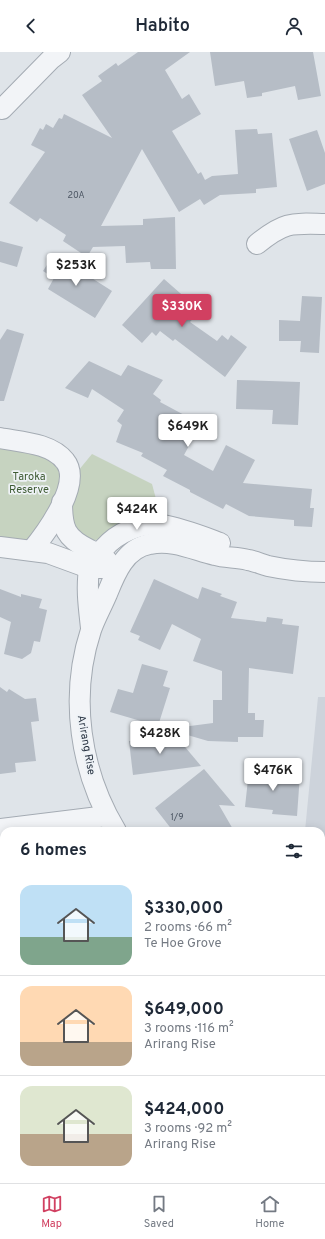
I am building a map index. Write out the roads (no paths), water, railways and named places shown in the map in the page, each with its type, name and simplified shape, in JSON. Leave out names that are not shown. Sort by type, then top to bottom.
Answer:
[{"type":"street","points":[[1,110],[51,59],[60,52]]},
{"type":"street","points":[[257,244],[272,232],[287,225],[298,223],[325,224]]},
{"type":"street","points":[[0,438],[37,445],[53,452],[65,460],[69,466],[71,474],[67,491],[48,529],[32,550]]},
{"type":"street","points":[[62,502],[62,515],[66,533],[107,566]]},
{"type":"street","name":"Arirang Rise","points":[[112,824],[97,795],[90,774],[80,721],[82,677],[85,653],[114,539],[137,527],[161,525],[182,530],[221,543],[248,560],[290,570],[325,572]]},
{"type":"street","points":[[0,547],[32,550],[107,566]]},
{"type":"street","points":[[45,827],[112,824]]},
{"type":"park label","name":"Taroka Reserve","points":[[29,483]]}]
